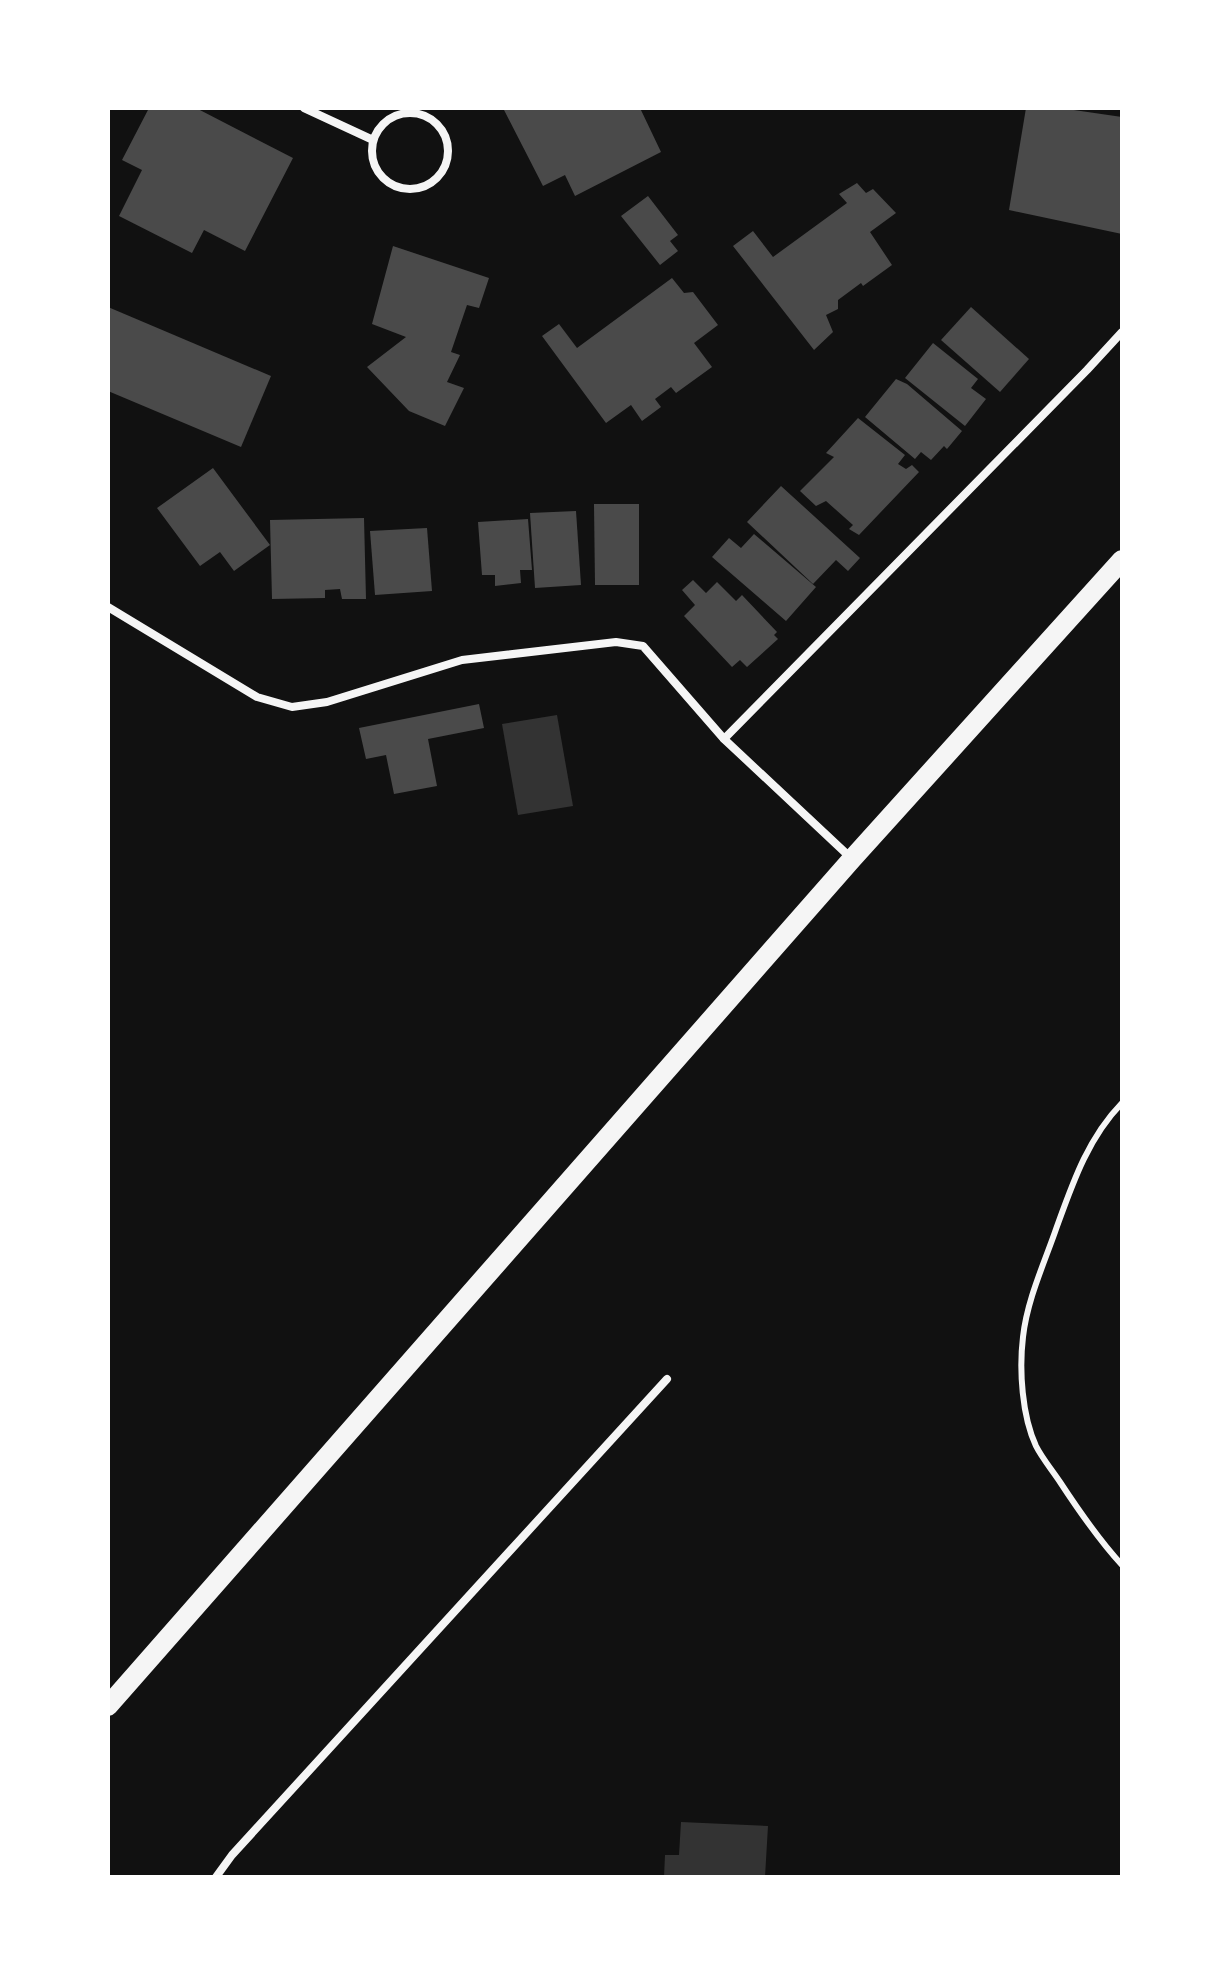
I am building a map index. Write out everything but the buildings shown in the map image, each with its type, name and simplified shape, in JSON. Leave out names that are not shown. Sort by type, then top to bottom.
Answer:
[{"type":"main road","points":[[108,1706],[852,859],[1122,560]]},
{"type":"street","points":[[304,108],[373,140]]},
{"type":"street","points":[[420,111],[437,123],[447,140],[448,160],[438,178],[421,188],[400,188],[383,178],[373,160],[373,140],[383,124],[399,113],[420,111]]},
{"type":"street","points":[[724,739],[1122,332]]},
{"type":"street","points":[[108,607],[257,697],[292,707],[327,702],[462,660],[616,642],[643,646],[724,739],[852,859]]},
{"type":"street","points":[[216,1877],[232,1855],[667,1379]]},
{"type":"lane","points":[[1122,1103],[1103,1122],[1093,1138],[1071,1186],[1031,1300],[1023,1338],[1022,1380],[1036,1445],[1095,1535],[1122,1565]]},
{"type":"shaded area","points":[[557,715],[573,806],[518,815],[502,724]]},
{"type":"shaded area","points":[[681,1822],[768,1826],[765,1877],[664,1877],[665,1855],[679,1855]]}]
